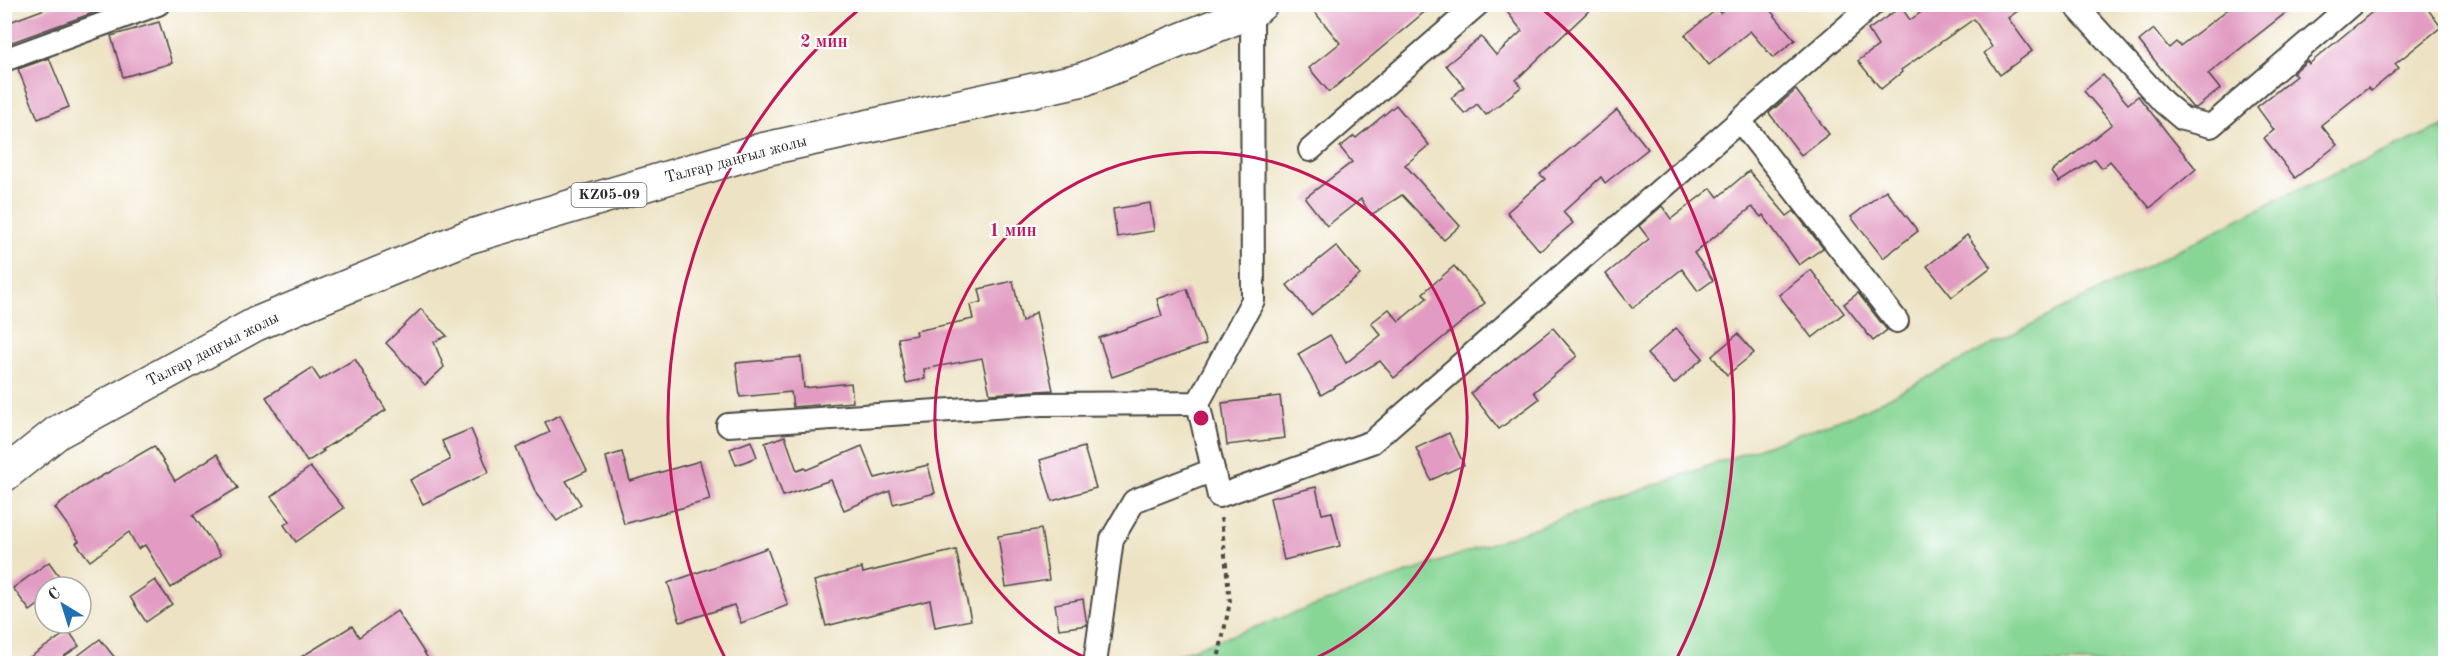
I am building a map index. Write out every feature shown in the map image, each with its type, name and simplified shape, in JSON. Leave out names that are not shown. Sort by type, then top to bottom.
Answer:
[{"type":"main road","name":"Талғар даңғыл жолы","points":[[4,475],[58,432],[256,324],[468,237],[761,150],[1084,80],[1256,8]]},
{"type":"street","points":[[4,60],[158,4]]},
{"type":"street","points":[[1310,150],[1478,4]]},
{"type":"street","points":[[1256,8],[1252,300],[1198,403],[1219,496],[1372,442],[1873,4]]},
{"type":"street","points":[[2074,4],[2163,102],[2183,119],[2211,126],[2352,4]]},
{"type":"street","points":[[1740,121],[1897,321]]},
{"type":"street","points":[[728,425],[1041,404],[1198,403]]},
{"type":"street","points":[[1095,663],[1112,539],[1134,501],[1213,470]]},
{"type":"path","points":[[1217,663],[1230,602],[1219,496]]},
{"type":"green space","points":[[2445,125],[2445,663],[1154,663],[1860,412],[2292,192]]},
{"type":"building","points":[[58,4],[115,5],[4,45],[4,24]]},
{"type":"building","points":[[1308,4],[1434,4],[1329,92],[1309,68],[1340,43]]},
{"type":"building","points":[[1501,4],[1596,4],[1516,80],[1521,87],[1486,115],[1477,104],[1465,114],[1451,98],[1464,87],[1446,65],[1481,37],[1496,55],[1522,31]]},
{"type":"building","points":[[1730,4],[1765,4],[1795,40],[1773,58],[1750,31],[1709,65],[1685,35],[1717,9],[1720,13]]},
{"type":"building","points":[[1933,4],[2028,4],[2008,18],[2032,51],[2000,75],[1984,53],[1992,47],[1974,19],[1901,70],[1902,72],[1881,89],[1858,61],[1878,46],[1868,30],[1901,7],[1910,20]]},
{"type":"building","points":[[2235,4],[2297,4],[2208,74],[2220,89],[2196,108],[2192,107],[2139,41],[2154,29],[2169,48],[2176,42],[2180,46]]},
{"type":"building","points":[[2382,4],[2424,4],[2441,27],[2395,64],[2399,68],[2371,91],[2368,88],[2321,125],[2337,145],[2295,178],[2264,138],[2274,130],[2257,107],[2296,76],[2293,73],[2307,61],[2309,64]]},
{"type":"building","points":[[159,22],[172,63],[123,77],[111,36]]},
{"type":"building","points":[[49,58],[69,107],[38,119],[18,69]]},
{"type":"building","points":[[2103,75],[2128,104],[2138,96],[2196,169],[2150,208],[2110,161],[2102,168],[2095,159],[2059,182],[2052,172],[2112,124],[2084,91]]},
{"type":"building","points":[[1796,90],[1829,134],[1801,155],[1769,113]]},
{"type":"building","points":[[1396,105],[1429,145],[1405,165],[1460,226],[1444,240],[1402,195],[1371,215],[1361,199],[1327,226],[1305,198],[1352,162],[1340,147],[1354,136],[1356,138]]},
{"type":"building","points":[[1617,110],[1648,149],[1605,183],[1601,177],[1563,212],[1573,223],[1540,251],[1507,212],[1545,179],[1540,174]]},
{"type":"building","points":[[1749,171],[1787,216],[1794,211],[1823,248],[1799,265],[1763,215],[1761,217],[1752,207],[1694,253],[1713,280],[1698,291],[1682,269],[1632,308],[1606,274],[1649,239],[1639,226],[1662,206],[1671,219],[1711,188],[1718,197]]},
{"type":"building","points":[[1886,190],[1918,231],[1883,258],[1851,217]]},
{"type":"building","points":[[1150,203],[1154,231],[1117,237],[1113,209]]},
{"type":"building","points":[[1967,235],[1991,267],[1952,297],[1927,266]]},
{"type":"building","points":[[1336,246],[1360,275],[1311,315],[1287,285]]},
{"type":"building","points":[[1454,266],[1485,303],[1394,378],[1380,361],[1321,395],[1298,354],[1330,335],[1346,363],[1381,335],[1371,323],[1389,309],[1399,321],[1427,298],[1423,293]]},
{"type":"building","points":[[1811,270],[1844,313],[1812,338],[1779,295]]},
{"type":"building","points":[[1013,281],[1022,322],[1036,312],[1053,390],[990,394],[982,358],[924,369],[925,379],[906,383],[898,338],[917,335],[916,331],[973,319],[970,305],[982,302],[979,289]]},
{"type":"building","points":[[1187,289],[1206,344],[1112,377],[1099,338],[1162,316],[1157,299]]},
{"type":"building","points":[[1858,293],[1887,330],[1873,341],[1844,304]]},
{"type":"building","points":[[421,309],[447,336],[434,342],[444,367],[425,385],[386,343]]},
{"type":"building","points":[[1553,328],[1577,356],[1534,392],[1539,399],[1499,429],[1471,393]]},
{"type":"building","points":[[1676,328],[1703,358],[1674,384],[1647,354]]},
{"type":"building","points":[[1738,334],[1754,353],[1727,375],[1712,356]]},
{"type":"building","points":[[801,357],[804,388],[851,383],[853,402],[793,407],[791,392],[740,397],[736,363]]},
{"type":"building","points":[[355,359],[386,410],[307,462],[266,397],[312,368],[320,380]]},
{"type":"building","points":[[1280,396],[1285,438],[1227,445],[1222,403]]},
{"type":"building","points":[[560,415],[587,471],[566,481],[581,504],[557,521],[537,495],[516,448],[550,432],[545,422]]},
{"type":"building","points":[[471,429],[489,472],[423,504],[410,480],[450,460],[442,441]]},
{"type":"building","points":[[1449,433],[1464,465],[1431,480],[1416,448]]},
{"type":"building","points":[[785,436],[797,471],[805,468],[806,470],[862,446],[875,478],[928,465],[935,493],[893,504],[890,491],[844,510],[831,480],[783,496],[765,443]]},
{"type":"building","points":[[751,441],[757,457],[736,465],[730,449]]},
{"type":"building","points":[[154,446],[175,481],[217,454],[238,488],[193,515],[221,555],[171,588],[145,545],[138,549],[129,532],[90,561],[76,543],[79,541],[55,508],[81,488]]},
{"type":"building","points":[[1084,447],[1096,488],[1052,501],[1040,460]]},
{"type":"building","points":[[622,452],[630,481],[700,461],[710,500],[624,524],[606,457]]},
{"type":"building","points":[[310,467],[344,508],[296,542],[284,525],[290,521],[271,497]]},
{"type":"building","points":[[1316,487],[1322,514],[1332,512],[1340,546],[1284,560],[1270,498]]},
{"type":"building","points":[[1041,529],[1049,580],[1006,587],[998,536]]},
{"type":"building","points":[[767,548],[788,605],[741,623],[734,605],[680,622],[668,583]]},
{"type":"building","points":[[956,550],[971,620],[935,627],[930,600],[826,626],[814,581],[862,568],[863,573]]},
{"type":"building","points":[[49,562],[58,575],[33,575],[33,609],[30,611],[13,588]]},
{"type":"building","points":[[155,580],[172,604],[146,622],[130,597]]},
{"type":"building","points":[[1083,599],[1087,625],[1059,629],[1055,604]]},
{"type":"building","points":[[397,611],[431,663],[291,663],[352,626],[359,637]]},
{"type":"building","points":[[63,635],[72,635],[79,646],[54,663],[21,663]]},
{"type":"building","points":[[100,639],[119,663],[68,663]]}]
